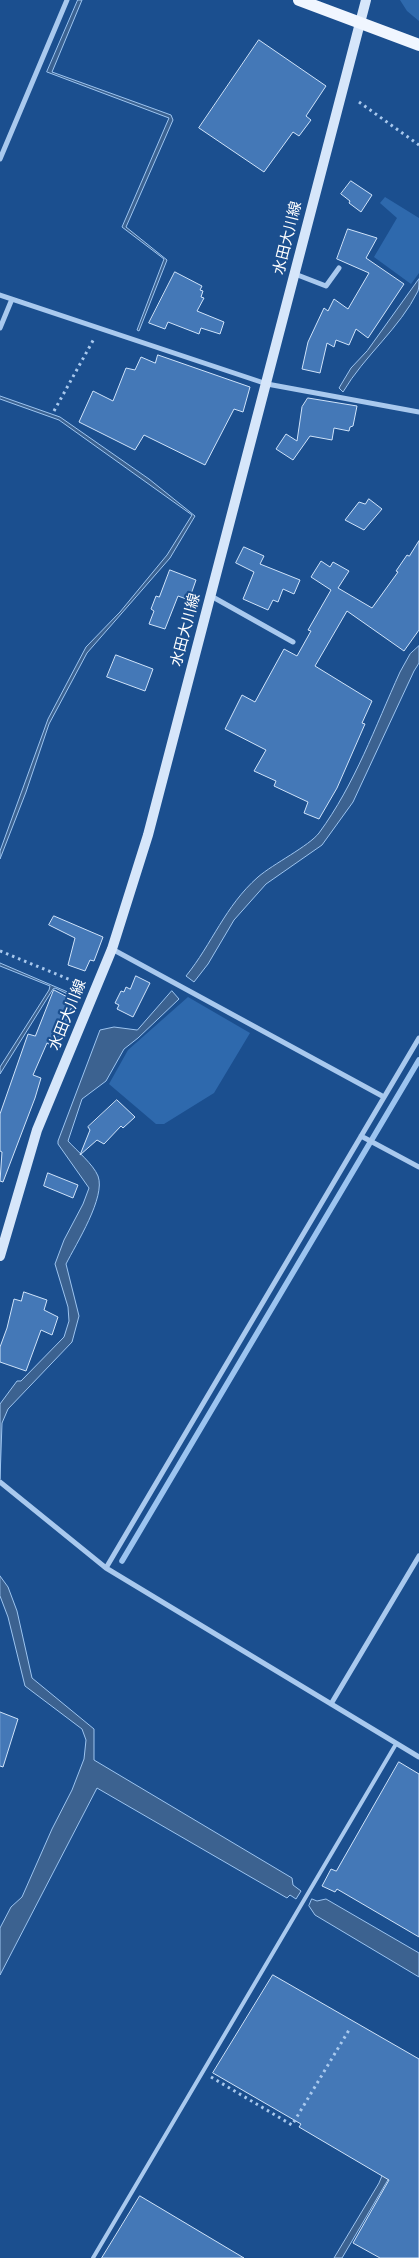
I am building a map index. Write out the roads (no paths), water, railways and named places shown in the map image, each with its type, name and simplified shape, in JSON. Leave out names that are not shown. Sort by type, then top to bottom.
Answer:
[{"type":"main road","points":[[299,0],[419,44]]},
{"type":"main road","name":"水田大川線","points":[[0,1256],[37,1130],[112,949],[148,835],[366,0]]},
{"type":"street","points":[[0,159],[67,0]]},
{"type":"street","points":[[295,274],[326,286],[338,268]]},
{"type":"street","points":[[0,295],[267,384],[419,412]]},
{"type":"street","points":[[0,328],[12,299]]},
{"type":"street","points":[[211,596],[293,642]]},
{"type":"street","points":[[112,949],[384,1097]]},
{"type":"street","points":[[106,1568],[419,1038]]},
{"type":"street","points":[[361,1136],[419,1167]]},
{"type":"street","points":[[0,1482],[106,1568],[419,1757]]},
{"type":"street","points":[[331,1704],[419,1556]]},
{"type":"lane","points":[[93,2258],[396,1744]]},
{"type":"waterway","points":[[122,1561],[419,1060]]}]
